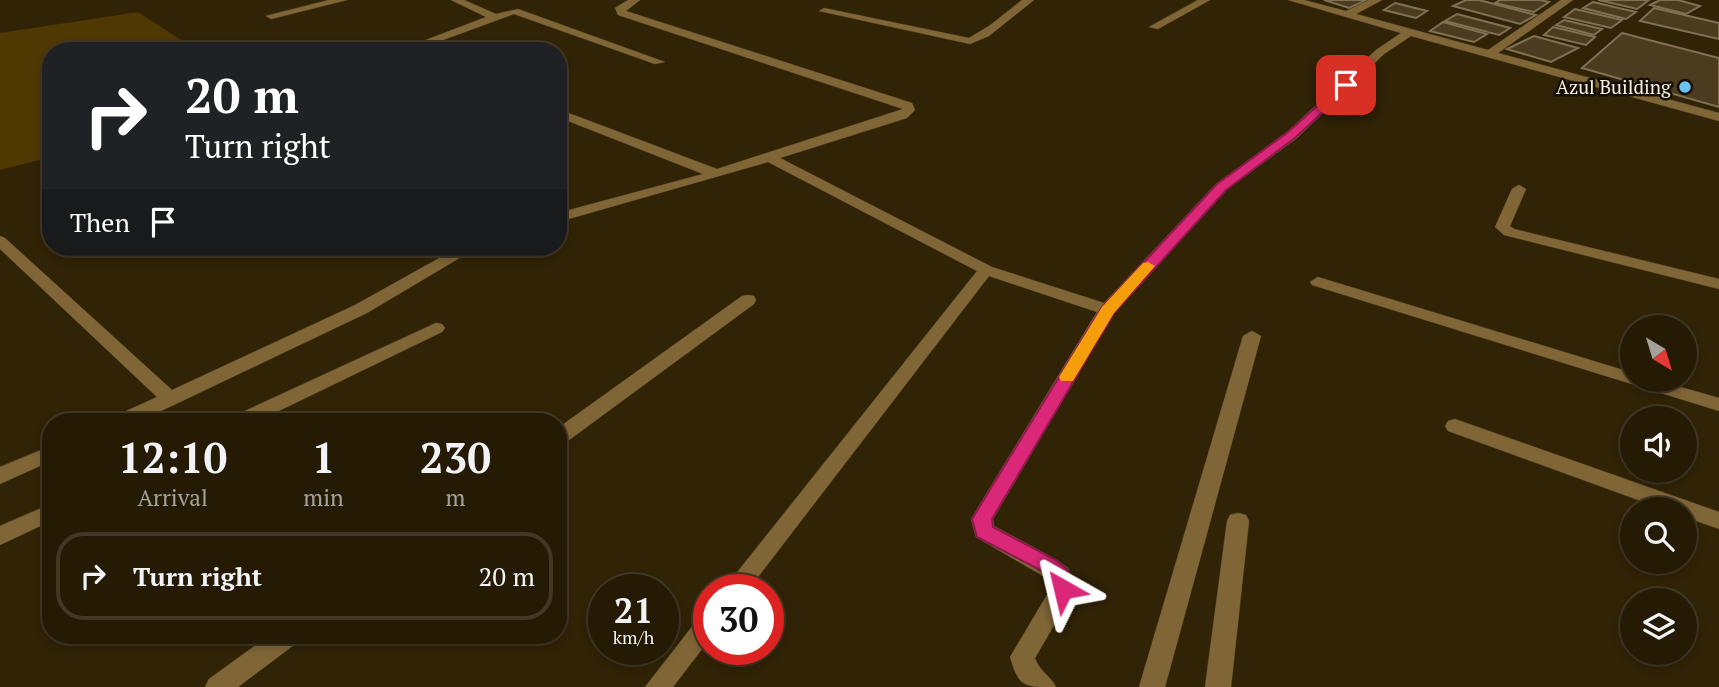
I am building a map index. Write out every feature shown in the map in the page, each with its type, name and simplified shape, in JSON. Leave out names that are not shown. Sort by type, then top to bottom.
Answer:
[{"type":"street","points":[[271,16],[342,0]]},
{"type":"street","points":[[456,0],[494,17]]},
{"type":"street","points":[[567,216],[717,174],[766,156],[903,115],[909,110],[908,106],[622,13],[620,8],[635,0]]},
{"type":"street","points":[[824,11],[970,41],[982,37],[1009,12],[1029,0]]},
{"type":"street","points":[[1154,27],[1205,0]]},
{"type":"street","points":[[1293,0],[1719,117]]},
{"type":"street","points":[[1347,15],[1377,0]]},
{"type":"street","points":[[1489,54],[1569,0]]},
{"type":"street","points":[[426,42],[494,17],[519,12],[659,62]]},
{"type":"street","points":[[1043,687],[1027,674],[1022,657],[1063,589],[1060,575],[1049,566],[984,531],[982,519],[1107,310],[1221,187],[1292,135],[1380,52],[1409,32]]},
{"type":"street","points":[[567,116],[717,174]]},
{"type":"street","points":[[766,156],[986,270],[1107,310]]},
{"type":"street","points":[[1519,189],[1502,227],[1509,232],[1719,284]]},
{"type":"street","points":[[0,241],[172,398]]},
{"type":"street","points":[[140,413],[361,309],[454,256]]},
{"type":"street","points":[[747,574],[986,270]]},
{"type":"street","points":[[1318,282],[1620,374]]},
{"type":"street","points":[[567,431],[748,300]]},
{"type":"street","points":[[258,413],[436,328]]},
{"type":"street","points":[[1152,687],[1252,336]]},
{"type":"street","points":[[1677,392],[1719,405]]},
{"type":"street","points":[[1455,426],[1719,521]]},
{"type":"street","points":[[0,476],[42,457]]},
{"type":"street","points":[[0,537],[42,516]]},
{"type":"street","points":[[1217,687],[1237,521]]},
{"type":"street","points":[[658,687],[693,642]]},
{"type":"street","points":[[218,687],[277,644]]},
{"type":"shaded area","points":[[138,12],[184,42],[42,42],[42,159],[0,170],[0,33]]},
{"type":"building","points":[[1324,0],[1367,0],[1349,8]]},
{"type":"building","points":[[1466,0],[1479,0],[1536,15],[1520,24],[1453,6]]},
{"type":"building","points":[[1500,0],[1549,2],[1534,12],[1495,3]]},
{"type":"building","points":[[1598,0],[1649,0],[1637,9]]},
{"type":"building","points":[[1660,0],[1678,0],[1700,6],[1686,14],[1650,5]]},
{"type":"building","points":[[1593,2],[1636,12],[1626,19],[1583,8]]},
{"type":"building","points":[[1395,3],[1427,11],[1416,18],[1384,10]]},
{"type":"building","points":[[1654,8],[1719,23],[1719,39],[1640,21]]},
{"type":"building","points":[[1575,9],[1622,20],[1611,28],[1564,17]]},
{"type":"building","points":[[1457,14],[1510,28],[1499,35],[1445,21]]},
{"type":"building","points":[[1564,20],[1602,29],[1594,35],[1556,25]]},
{"type":"building","points":[[1443,22],[1487,34],[1474,42],[1430,31]]},
{"type":"building","points":[[1553,27],[1595,37],[1586,45],[1544,35]]},
{"type":"building","name":"Azul Building","points":[[1622,33],[1719,58],[1719,107],[1582,68]]},
{"type":"building","points":[[1534,36],[1578,48],[1551,62],[1507,49]]},
{"type":"slow traffic","points":[[1067,377],[1107,310],[1148,266]]},
{"type":"place","name":"Azul Building","points":[[1685,87]]},
{"type":"route","points":[[1063,589],[1060,575],[1049,566],[984,531],[982,519],[1107,310],[1221,187],[1292,135],[1346,85]]}]
